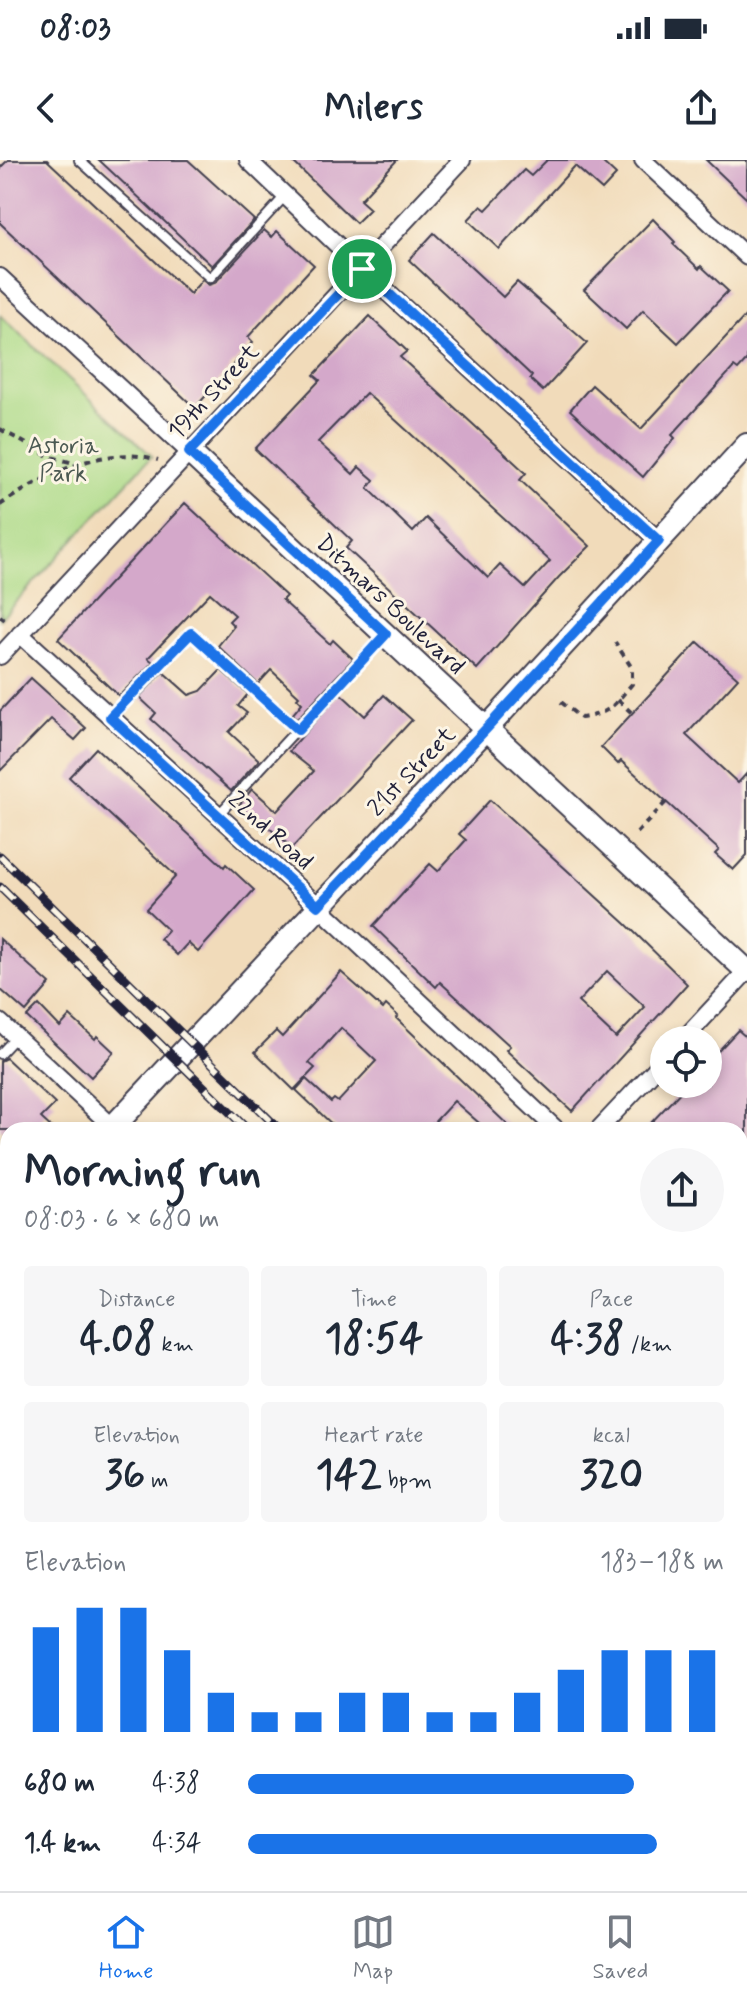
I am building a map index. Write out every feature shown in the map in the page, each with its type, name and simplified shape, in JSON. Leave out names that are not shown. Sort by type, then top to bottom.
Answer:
[{"type":"street","points":[[248,160],[362,269],[659,541]]},
{"type":"street","name":"19th Street","points":[[0,656],[462,160]]},
{"type":"street","points":[[643,160],[747,257]]},
{"type":"street","name":"Ditmars Boulevard","points":[[0,277],[747,971]]},
{"type":"street","name":"21st Street","points":[[119,1122],[747,445]]},
{"type":"street","name":"22nd Road","points":[[20,634],[548,1122]]},
{"type":"street","points":[[696,1026],[747,971]]},
{"type":"street","points":[[0,1022],[106,1122]]},
{"type":"street","points":[[606,1122],[650,1075]]},
{"type":"lane","points":[[79,160],[210,278],[286,195]]},
{"type":"lane","points":[[110,717],[191,633],[298,730]]},
{"type":"lane","points":[[218,815],[386,634]]},
{"type":"lane","points":[[0,1054],[16,1037]]},
{"type":"path","points":[[0,429],[48,456],[78,464]]},
{"type":"path","points":[[0,505],[37,480],[78,464],[118,456],[161,461]]},
{"type":"path","points":[[561,702],[581,718],[603,715],[618,700],[632,684],[632,668],[615,642]]},
{"type":"path","points":[[618,700],[632,713]]},
{"type":"path","points":[[637,833],[666,802]]},
{"type":"green space","name":"Astoria Park","points":[[0,315],[152,456],[0,619]]},
{"type":"building","points":[[8,160],[47,160],[190,294],[202,280],[209,285],[215,283],[264,230],[272,237],[277,231],[314,265],[248,337],[253,342],[195,408],[0,223],[0,168]]},
{"type":"building","points":[[99,160],[188,160],[254,220],[212,266]]},
{"type":"building","points":[[291,160],[397,160],[360,200],[370,209],[356,223]]},
{"type":"building","points":[[547,160],[600,160],[616,175],[602,190],[575,166],[499,249],[468,220],[481,206],[486,210],[524,170],[531,176]]},
{"type":"building","points":[[706,160],[747,160],[747,199],[729,182]]},
{"type":"building","points":[[653,219],[699,269],[701,266],[728,291],[678,343],[643,310],[626,329],[584,290]]},
{"type":"building","points":[[434,233],[503,297],[517,282],[587,343],[543,391],[530,379],[532,376],[409,260]]},
{"type":"building","points":[[747,314],[747,360],[738,370],[734,367],[672,435],[675,438],[643,477],[570,410],[592,385],[641,429]]},
{"type":"building","points":[[370,316],[407,351],[400,357],[526,473],[520,480],[590,546],[477,669],[346,548],[352,541],[255,449],[320,380],[314,375]],"holes":[[[366,393],[550,561],[525,588],[500,565],[488,578],[426,518],[413,532],[368,488],[374,480],[359,467],[353,474],[318,442]]]},
{"type":"building","points":[[185,503],[286,596],[282,600],[330,644],[333,640],[353,659],[297,719],[292,715],[302,703],[297,698],[299,696],[271,670],[258,684],[218,646],[234,626],[229,621],[235,615],[210,593],[148,658],[153,662],[119,696],[58,639]]},
{"type":"building","points":[[698,642],[738,678],[686,735],[738,783],[747,773],[747,855],[733,870],[715,854],[719,850],[621,761],[618,764],[601,747]]},
{"type":"building","points":[[221,670],[248,694],[238,706],[247,713],[229,732],[259,760],[231,791],[151,719],[156,713],[139,697],[163,672],[189,695],[201,691]]},
{"type":"building","points":[[31,678],[86,728],[75,740],[51,719],[0,771],[0,711]]},
{"type":"building","points":[[340,693],[365,716],[384,695],[412,720],[292,848],[266,825],[262,828],[239,805],[252,789],[277,811],[314,771],[289,751]]},
{"type":"building","points":[[96,748],[224,867],[226,864],[254,890],[198,952],[188,943],[177,955],[160,939],[168,930],[146,909],[176,876],[69,777]]},
{"type":"building","points":[[490,800],[687,984],[572,1111],[506,1050],[510,1046],[440,982],[436,987],[373,926],[430,864],[438,871],[466,840],[459,834]],"holes":[[[607,971],[645,1007],[616,1038],[578,1002]]]},
{"type":"building","points":[[0,939],[50,984],[26,1012],[0,989]]},
{"type":"building","points":[[341,972],[383,1009],[386,1005],[505,1122],[478,1122],[454,1101],[434,1122],[330,1122],[296,1090],[306,1079],[331,1102],[334,1099],[338,1102],[376,1061],[341,1028],[309,1063],[315,1068],[294,1090],[255,1052],[276,1031],[282,1037]]},
{"type":"building","points":[[39,1005],[60,1027],[70,1016],[114,1052],[91,1077],[27,1017]]},
{"type":"building","points":[[738,1030],[747,1038],[747,1122],[652,1122],[675,1098],[722,1098],[722,1047]]},
{"type":"building","points":[[6,1058],[55,1104],[41,1118],[45,1122],[0,1122],[0,1061]]},
{"type":"railway","points":[[0,856],[272,1122]]},
{"type":"railway","points":[[0,887],[240,1122]]},
{"type":"route","points":[[362,269],[659,541],[318,906],[110,717],[191,633],[298,730],[386,634],[189,452],[362,269]]}]
